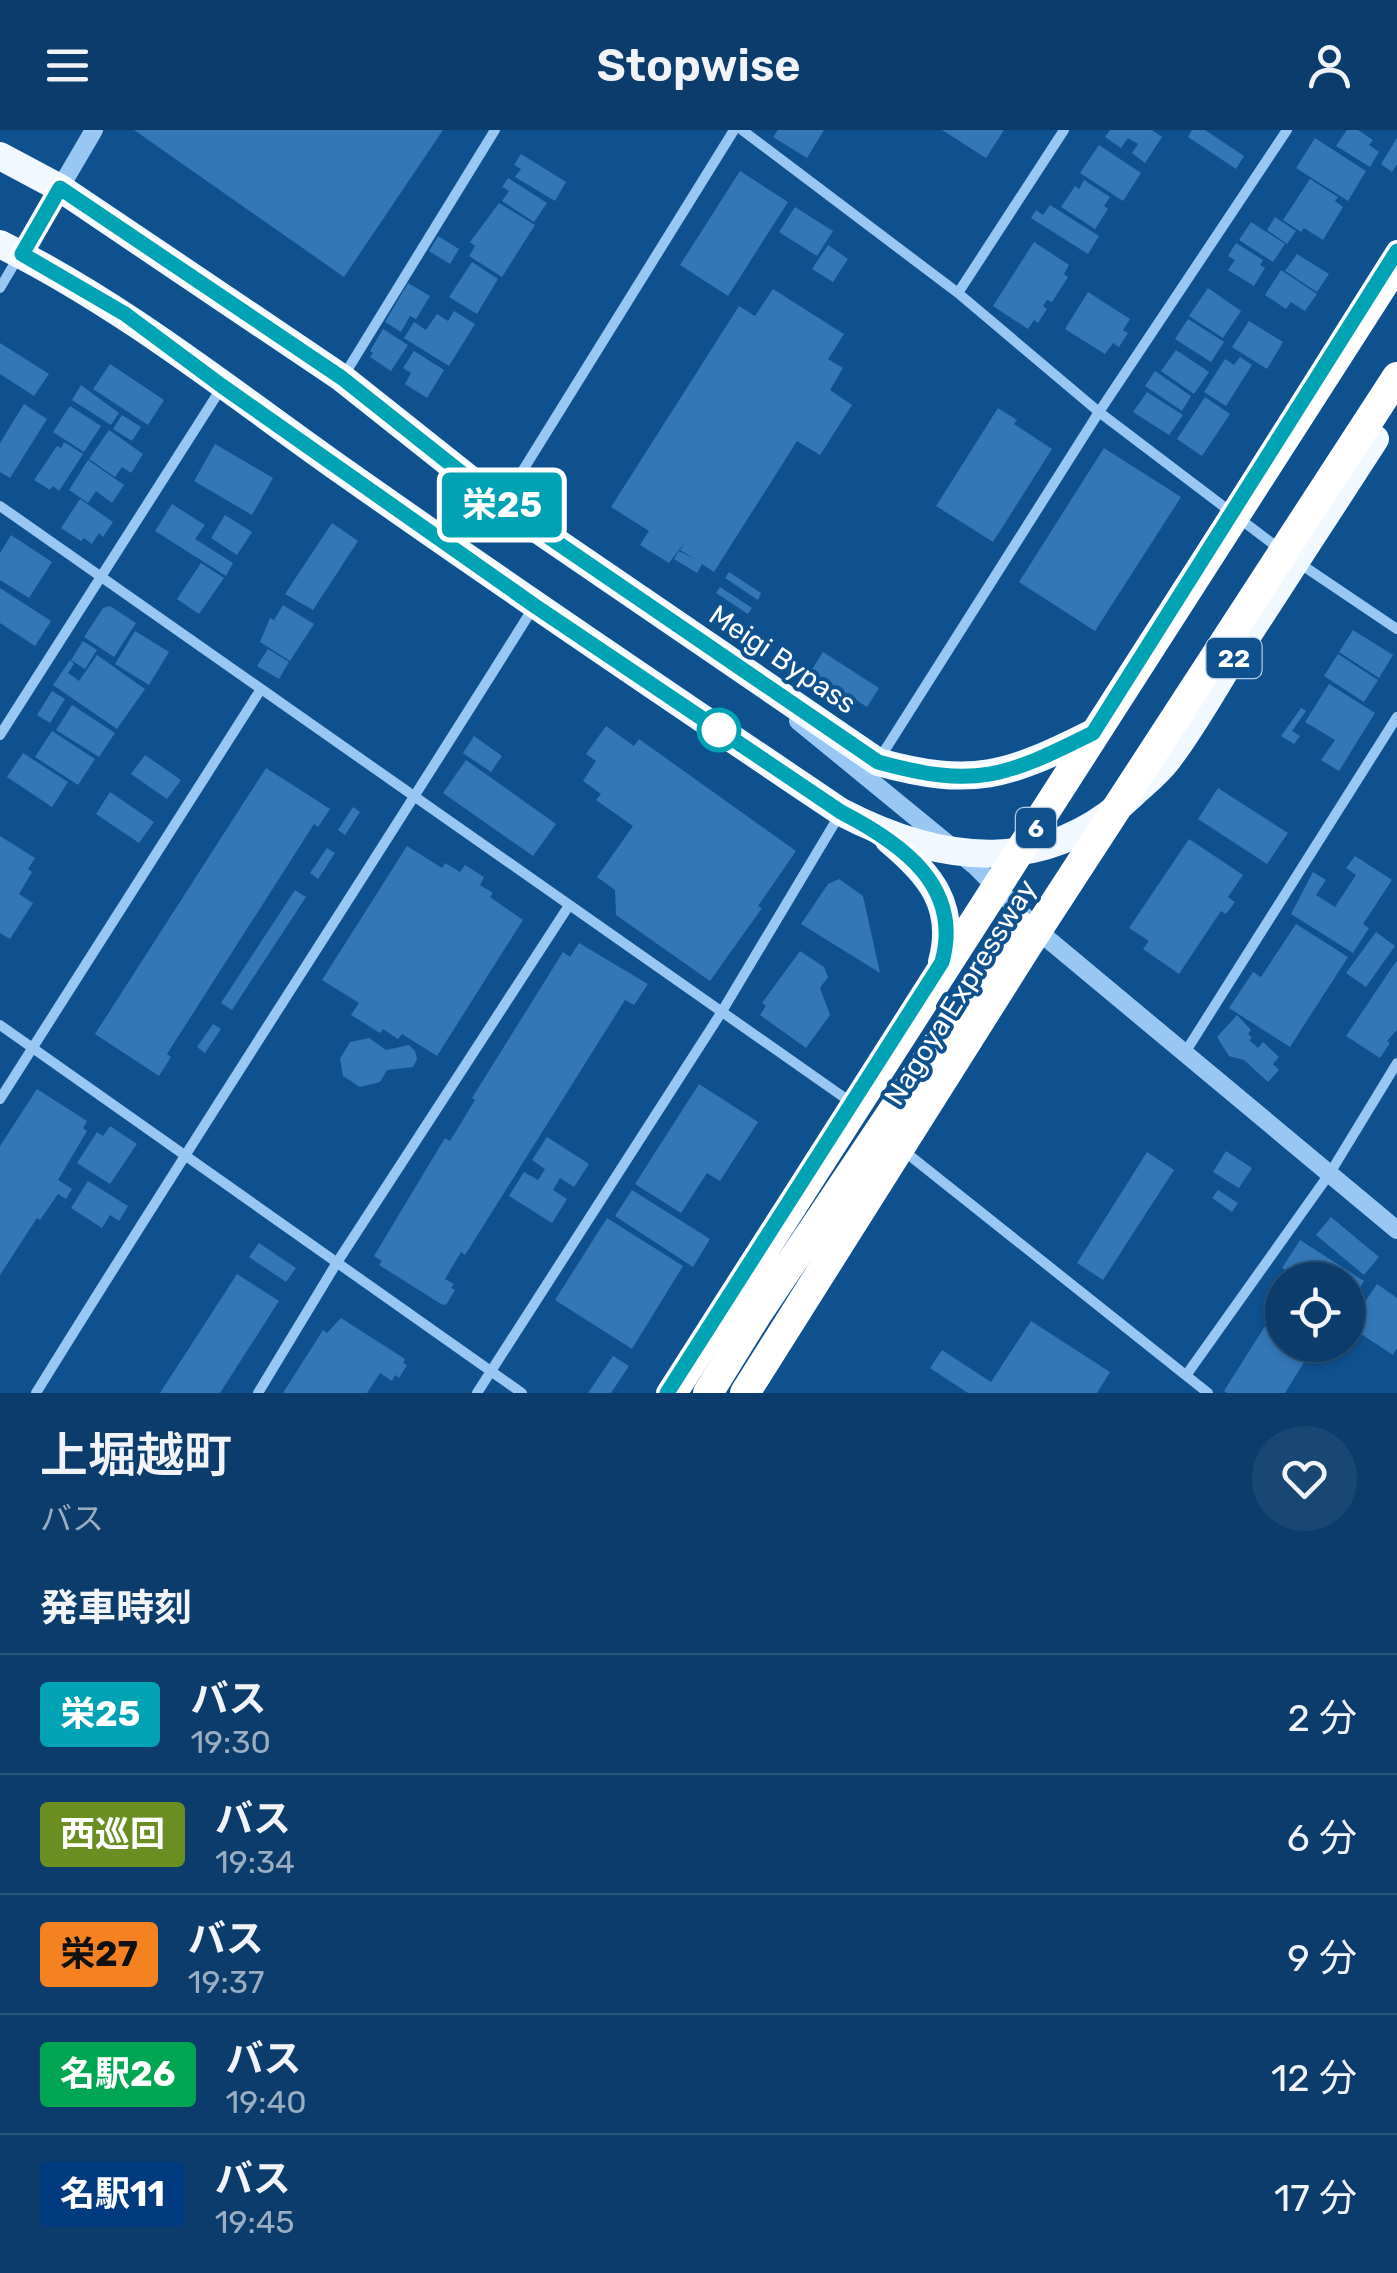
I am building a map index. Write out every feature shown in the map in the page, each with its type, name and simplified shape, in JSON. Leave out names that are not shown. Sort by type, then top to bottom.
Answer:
[{"type":"highway","name":"Meigi Bypass","points":[[0,156],[60,188],[342,378],[502,505],[878,762],[940,777],[994,775],[1027,766],[1093,733]]},
{"type":"highway","name":"22","points":[[11,249],[125,314],[535,606],[841,812],[916,845],[968,860],[1000,891],[1051,846],[1077,836],[1117,810],[1165,749],[1296,561],[1397,404]]},
{"type":"highway","points":[[942,962],[1000,891],[1093,733],[1397,251]]},
{"type":"highway","name":"Nagoya Expressway","points":[[670,1393],[1397,262]]},
{"type":"highway","name":"Nagoya Expressway","points":[[748,1393],[1165,749],[1397,377]]},
{"type":"highway","points":[[708,1393],[1060,860],[1165,749]]},
{"type":"highway","points":[[877,830],[914,861],[935,888],[946,915],[948,941],[942,962]]},
{"type":"highway","points":[[935,888],[1000,891]]},
{"type":"highway","points":[[1000,891],[1006,908],[1037,934]]},
{"type":"street","points":[[0,288],[11,249],[60,188],[94,130]]},
{"type":"street","points":[[342,378],[494,130]]},
{"type":"street","points":[[502,505],[734,130]]},
{"type":"street","points":[[742,130],[958,293],[1100,412],[1231,514],[1397,630]]},
{"type":"street","points":[[958,293],[1064,130]]},
{"type":"street","points":[[878,762],[1100,412],[1287,130]]},
{"type":"street","points":[[0,735],[222,386]]},
{"type":"street","points":[[0,506],[852,1103]]},
{"type":"street","points":[[36,1393],[183,1155],[535,606]]},
{"type":"street","points":[[721,656],[968,860],[1000,891],[1004,956],[997,1001]]},
{"type":"street","points":[[0,1098],[261,689]]},
{"type":"street","points":[[1186,1051],[1397,717]]},
{"type":"street","points":[[748,1393],[1037,934],[1165,749]]},
{"type":"street","points":[[477,1393],[721,1013],[841,812]]},
{"type":"street","points":[[258,1393],[336,1264],[568,906]]},
{"type":"street","points":[[1037,934],[1186,1051],[1397,1230]]},
{"type":"street","points":[[670,1393],[942,962]]},
{"type":"street","points":[[0,1025],[522,1393]]},
{"type":"street","points":[[1187,1374],[1330,1173],[1397,1064]]},
{"type":"street","points":[[903,1150],[1208,1393]]},
{"type":"building","points":[[134,130],[443,130],[344,277]]},
{"type":"building","points":[[778,130],[824,130],[807,158],[773,137]]},
{"type":"building","points":[[942,130],[1004,130],[986,158]]},
{"type":"building","points":[[1110,130],[1152,130],[1162,137],[1145,163],[1132,153],[1138,144],[1128,138],[1121,148],[1105,137]]},
{"type":"building","points":[[1192,130],[1205,130],[1244,156],[1236,169],[1188,137]]},
{"type":"building","points":[[1347,130],[1358,130],[1373,140],[1369,145],[1379,152],[1370,167],[1336,146]]},
{"type":"building","points":[[1315,138],[1366,171],[1348,201],[1296,168]]},
{"type":"building","points":[[1397,138],[1397,164],[1392,172],[1381,164]]},
{"type":"building","points":[[1099,145],[1141,173],[1123,201],[1080,173]]},
{"type":"building","points":[[521,154],[566,182],[555,201],[515,177],[521,169],[514,165]]},
{"type":"building","points":[[740,171],[788,202],[728,296],[680,265]]},
{"type":"building","points":[[508,178],[547,203],[534,222],[502,201],[509,191],[502,187]]},
{"type":"building","points":[[1310,179],[1338,197],[1335,201],[1343,207],[1323,240],[1283,220]]},
{"type":"building","points":[[1084,180],[1110,197],[1104,206],[1108,209],[1095,229],[1061,207]]},
{"type":"building","points":[[499,203],[535,225],[502,277],[469,256],[475,246],[470,242]]},
{"type":"building","points":[[1050,205],[1099,236],[1088,254],[1031,218],[1036,210],[1043,215]]},
{"type":"building","points":[[795,207],[833,231],[817,256],[779,232]]},
{"type":"building","points":[[1275,217],[1296,231],[1287,244],[1267,230]]},
{"type":"building","points":[[1251,222],[1285,244],[1273,262],[1239,240]]},
{"type":"building","points":[[438,236],[459,249],[450,264],[429,251]]},
{"type":"building","points":[[1034,242],[1069,265],[1064,274],[1068,277],[1052,302],[1047,300],[1043,306],[1047,309],[1038,323],[1034,320],[1028,329],[993,306]]},
{"type":"building","points":[[1236,243],[1263,260],[1260,265],[1265,268],[1254,286],[1228,270],[1235,260],[1228,256]]},
{"type":"building","points":[[828,245],[848,259],[833,282],[812,269]]},
{"type":"building","points":[[1297,254],[1329,274],[1317,292],[1285,271]]},
{"type":"building","points":[[472,262],[498,279],[477,314],[449,297]]},
{"type":"building","points":[[1281,270],[1317,294],[1305,311],[1291,302],[1286,309],[1265,295]]},
{"type":"building","points":[[408,283],[430,296],[416,319],[410,316],[401,332],[385,322]]},
{"type":"building","points":[[1208,288],[1241,311],[1223,338],[1189,316]]},
{"type":"building","points":[[773,289],[844,334],[828,359],[843,368],[830,390],[852,405],[820,455],[797,441],[714,572],[702,564],[697,573],[674,559],[679,551],[696,560],[680,550],[685,542],[669,563],[640,545],[649,531],[611,507],[739,306],[755,316]]},
{"type":"building","points":[[1088,292],[1130,319],[1123,330],[1128,333],[1119,347],[1113,343],[1105,354],[1065,329]]},
{"type":"building","points":[[454,311],[475,324],[449,366],[404,338],[414,322],[426,330],[437,314],[448,321]]},
{"type":"building","points":[[1188,319],[1224,342],[1211,362],[1175,339]]},
{"type":"building","points":[[1249,321],[1283,342],[1267,369],[1232,347]]},
{"type":"building","points":[[383,329],[408,345],[391,371],[370,357]]},
{"type":"building","points":[[0,343],[49,374],[34,396],[0,374]]},
{"type":"building","points":[[1176,350],[1209,372],[1194,394],[1161,371]]},
{"type":"building","points":[[414,351],[444,370],[427,398],[405,384],[411,373],[403,368]]},
{"type":"building","points":[[1240,357],[1252,365],[1226,406],[1204,392],[1225,359],[1234,365]]},
{"type":"building","points":[[110,364],[164,400],[148,425],[93,389]]},
{"type":"building","points":[[1155,371],[1191,396],[1182,411],[1145,386]]},
{"type":"building","points":[[81,385],[119,413],[111,425],[72,400]]},
{"type":"building","points":[[1147,392],[1183,415],[1169,435],[1133,412]]},
{"type":"building","points":[[1205,397],[1230,414],[1202,456],[1177,439]]},
{"type":"building","points":[[24,404],[47,419],[10,478],[0,472],[0,443]]},
{"type":"building","points":[[70,406],[101,426],[84,452],[53,432]]},
{"type":"building","points":[[998,408],[1017,420],[1014,424],[1052,449],[993,542],[936,506]]},
{"type":"building","points":[[122,415],[141,427],[132,441],[113,429]]},
{"type":"building","points":[[109,430],[143,454],[131,473],[122,467],[115,477],[89,459]]},
{"type":"building","points":[[64,442],[83,454],[59,491],[53,486],[50,490],[34,480],[57,446],[61,448]]},
{"type":"building","points":[[215,444],[273,478],[252,515],[194,481]]},
{"type":"building","points":[[1104,448],[1181,497],[1095,631],[1019,582]]},
{"type":"building","points":[[88,460],[124,485],[112,503],[96,491],[88,503],[69,490]]},
{"type":"building","points":[[80,499],[113,522],[103,537],[99,533],[92,544],[61,528]]},
{"type":"building","points":[[172,504],[205,525],[195,539],[233,563],[226,576],[155,531]]},
{"type":"building","points":[[225,515],[252,532],[237,555],[211,538]]},
{"type":"building","points":[[332,523],[358,541],[313,610],[285,594]]},
{"type":"building","points":[[11,535],[52,562],[29,598],[0,580],[0,553]]},
{"type":"building","points":[[201,563],[224,578],[199,614],[177,599]]},
{"type":"building","points":[[729,572],[761,593],[758,600],[725,578]]},
{"type":"building","points":[[720,587],[752,608],[748,614],[716,593]]},
{"type":"building","points":[[0,588],[51,621],[35,646],[0,623]]},
{"type":"building","points":[[283,605],[314,624],[290,661],[260,642],[270,618],[274,620]]},
{"type":"building","points":[[110,606],[136,623],[114,657],[84,637],[103,608]]},
{"type":"building","points":[[1353,630],[1393,655],[1379,678],[1339,652]]},
{"type":"building","points":[[135,631],[169,652],[149,685],[115,664]]},
{"type":"building","points":[[83,641],[97,650],[85,669],[71,660]]},
{"type":"building","points":[[268,649],[289,662],[279,679],[257,666]]},
{"type":"building","points":[[823,652],[879,688],[867,707],[811,671]]},
{"type":"building","points":[[1338,654],[1378,680],[1364,702],[1324,676]]},
{"type":"building","points":[[97,655],[145,689],[117,729],[53,685],[70,660],[74,664],[68,673],[79,681]]},
{"type":"building","points":[[1329,684],[1375,713],[1339,771],[1321,760],[1335,740],[1305,722]]},
{"type":"building","points":[[52,691],[65,699],[50,723],[37,715]]},
{"type":"building","points":[[72,705],[115,733],[99,757],[56,730]]},
{"type":"building","points":[[1301,708],[1306,711],[1292,731],[1300,736],[1294,744],[1281,736]]},
{"type":"building","points":[[606,726],[634,746],[639,739],[796,851],[758,906],[762,908],[710,981],[616,915],[615,890],[597,877],[633,826],[596,800],[601,794],[583,781],[596,761],[586,754]]},
{"type":"building","points":[[52,731],[95,759],[78,785],[35,757]]},
{"type":"building","points":[[474,736],[502,756],[491,772],[463,753]]},
{"type":"building","points":[[23,753],[68,782],[52,807],[7,777]]},
{"type":"building","points":[[145,755],[181,780],[167,799],[131,774]]},
{"type":"building","points":[[466,760],[556,824],[533,856],[443,793]]},
{"type":"building","points":[[266,768],[330,809],[318,827],[314,824],[167,1054],[171,1057],[159,1076],[95,1034]]},
{"type":"building","points":[[1218,788],[1288,833],[1267,864],[1198,819]]},
{"type":"building","points":[[110,792],[154,822],[139,843],[96,814]]},
{"type":"building","points":[[353,807],[360,812],[345,835],[338,830]]},
{"type":"building","points":[[0,836],[35,858],[19,894],[33,903],[10,939],[0,933]]},
{"type":"building","points":[[1189,839],[1243,875],[1228,897],[1235,902],[1226,914],[1221,911],[1179,974],[1143,949],[1149,941],[1129,928]]},
{"type":"building","points":[[407,846],[442,868],[445,863],[460,872],[465,865],[484,877],[480,885],[493,893],[490,897],[523,920],[437,1056],[402,1034],[398,1039],[383,1029],[380,1033],[351,1015],[359,1003],[322,980]]},
{"type":"building","points":[[327,848],[335,853],[318,879],[310,873]]},
{"type":"building","points":[[1355,856],[1392,880],[1363,924],[1369,928],[1353,953],[1291,914],[1313,872],[1326,880],[1316,895],[1335,907],[1356,875],[1346,868]]},
{"type":"building","points":[[839,879],[863,896],[880,973],[801,924],[828,884]]},
{"type":"building","points":[[295,890],[306,897],[232,1010],[221,1003]]},
{"type":"building","points":[[1296,924],[1348,957],[1290,1047],[1229,1008],[1253,972],[1261,977]]},
{"type":"building","points":[[1376,932],[1395,946],[1366,987],[1346,973]]},
{"type":"building","points":[[579,943],[648,984],[634,1005],[625,1000],[465,1255],[461,1252],[445,1279],[454,1284],[451,1288],[455,1290],[446,1305],[441,1304],[379,1265],[382,1261],[374,1256],[445,1138],[450,1141],[475,1100],[472,1098],[563,952],[570,957]]},
{"type":"building","points":[[800,951],[824,967],[828,977],[820,988],[830,1015],[806,1048],[760,1015],[766,1006],[762,1003]]},
{"type":"building","points":[[1397,960],[1397,1030],[1380,1058],[1346,1036]]},
{"type":"building","points":[[1237,1015],[1251,1030],[1249,1040],[1258,1048],[1263,1042],[1279,1057],[1273,1064],[1279,1070],[1268,1082],[1244,1060],[1229,1056],[1217,1037]]},
{"type":"building","points":[[213,1024],[221,1029],[205,1053],[197,1047]]},
{"type":"building","points":[[369,1038],[386,1050],[409,1045],[417,1059],[413,1067],[387,1070],[380,1082],[360,1087],[343,1076],[340,1059],[350,1042]]},
{"type":"building","points":[[699,1084],[758,1122],[720,1181],[707,1173],[681,1213],[635,1184]]},
{"type":"building","points":[[37,1089],[87,1121],[83,1128],[87,1131],[58,1180],[72,1189],[66,1199],[58,1194],[40,1220],[37,1218],[0,1275],[0,1146]]},
{"type":"building","points":[[110,1126],[137,1144],[110,1184],[77,1163],[97,1132],[103,1136]]},
{"type":"building","points":[[547,1137],[589,1164],[574,1187],[560,1178],[553,1190],[567,1199],[552,1223],[509,1196],[524,1172],[538,1180],[545,1169],[532,1160]]},
{"type":"building","points":[[1226,1151],[1252,1168],[1239,1188],[1213,1172]]},
{"type":"building","points":[[1147,1152],[1174,1170],[1103,1280],[1077,1263]]},
{"type":"building","points":[[88,1181],[128,1206],[119,1221],[110,1215],[102,1228],[71,1208]]},
{"type":"building","points":[[632,1190],[710,1239],[693,1267],[615,1216]]},
{"type":"building","points":[[1218,1190],[1238,1203],[1232,1212],[1212,1198]]},
{"type":"building","points":[[1331,1217],[1379,1257],[1365,1274],[1365,1262],[1348,1262],[1316,1235]]},
{"type":"building","points":[[607,1218],[683,1266],[632,1349],[555,1300]]},
{"type":"building","points":[[1300,1240],[1334,1262],[1286,1262]]},
{"type":"building","points":[[259,1243],[296,1268],[286,1282],[249,1257]]},
{"type":"building","points":[[237,1274],[279,1301],[220,1393],[160,1393]]},
{"type":"building","points":[[1377,1284],[1397,1298],[1397,1348],[1393,1355],[1365,1337],[1365,1302]]},
{"type":"building","points":[[341,1318],[405,1359],[403,1363],[407,1365],[399,1378],[395,1375],[392,1381],[380,1373],[367,1393],[283,1393],[323,1330],[327,1333]]},
{"type":"building","points":[[1031,1321],[1110,1372],[1097,1393],[968,1393],[930,1368],[942,1350],[991,1382]]},
{"type":"building","points":[[1265,1326],[1265,1362],[1304,1362],[1285,1393],[1224,1391]]},
{"type":"building","points":[[613,1356],[629,1366],[611,1393],[588,1393]]},
{"type":"bus line","name":"栄25","points":[[667,1393],[942,962],[948,941],[946,915],[935,888],[914,861],[877,830],[841,812],[535,606],[125,314],[22,254],[60,188],[342,378],[502,505],[878,762],[940,777],[994,775],[1027,766],[1093,733],[1397,251]]}]
